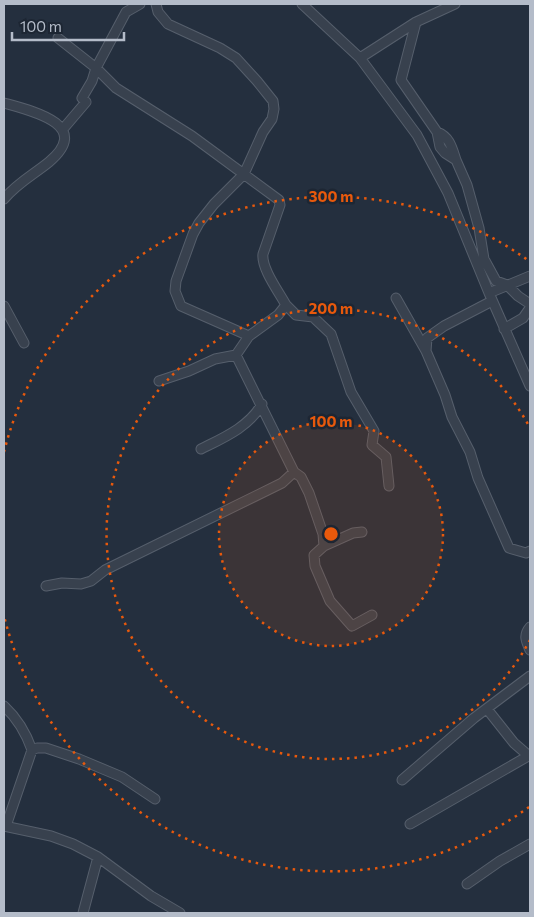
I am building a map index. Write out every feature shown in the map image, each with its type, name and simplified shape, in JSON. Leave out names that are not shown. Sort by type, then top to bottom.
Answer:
[{"type":"street","points":[[63,129],[86,102],[82,98],[126,12],[140,4]]},
{"type":"street","points":[[156,4],[158,12],[168,24],[220,48],[236,58],[273,101],[272,119],[263,132],[244,174],[214,204],[199,223],[176,281],[175,291],[182,306],[249,336]]},
{"type":"street","points":[[302,4],[360,58],[417,135],[448,193],[479,259],[491,297],[530,386]]},
{"type":"street","points":[[360,58],[416,22],[456,4]]},
{"type":"street","points":[[416,22],[400,80],[437,132],[444,135],[452,146],[467,185],[479,228],[479,259],[496,281],[507,285],[530,304]]},
{"type":"street","points":[[58,38],[96,68],[116,88],[192,136],[279,200],[280,205],[262,260],[286,305],[296,315],[313,317],[331,334],[350,392],[374,431],[372,444],[386,457],[389,486]]},
{"type":"street","points":[[4,103],[34,110],[57,124],[63,129],[65,134],[60,151],[13,188],[4,198]]},
{"type":"street","points":[[426,351],[427,338],[507,285],[530,276]]},
{"type":"street","points":[[396,298],[426,351],[452,417],[470,452],[478,478],[508,548],[526,553],[530,551]]},
{"type":"street","points":[[159,381],[189,371],[215,358],[236,355],[249,336],[278,315],[286,305]]},
{"type":"street","points":[[4,306],[24,342]]},
{"type":"street","points":[[504,328],[523,318],[530,308]]},
{"type":"street","points":[[236,355],[262,404],[294,472],[301,478],[309,493],[323,534],[324,546]]},
{"type":"street","points":[[201,449],[235,431],[256,413],[262,404]]},
{"type":"street","points":[[256,413],[266,414]]},
{"type":"street","points":[[46,586],[62,583],[81,584],[92,581],[105,570],[282,483],[294,472]]},
{"type":"street","points":[[362,532],[324,546],[314,555],[315,566],[330,601],[352,626],[372,615]]},
{"type":"street","points":[[530,627],[526,632],[525,640],[530,650]]},
{"type":"street","points":[[402,780],[487,709],[530,676]]},
{"type":"street","points":[[4,706],[20,725],[32,750],[5,826],[51,836],[73,844],[98,857],[151,896],[180,913]]},
{"type":"street","points":[[410,824],[530,755],[514,743],[487,709]]},
{"type":"street","points":[[32,750],[46,748],[79,759],[122,777],[155,799]]},
{"type":"street","points":[[467,884],[500,861],[530,844]]},
{"type":"street","points":[[83,913],[98,857]]}]
